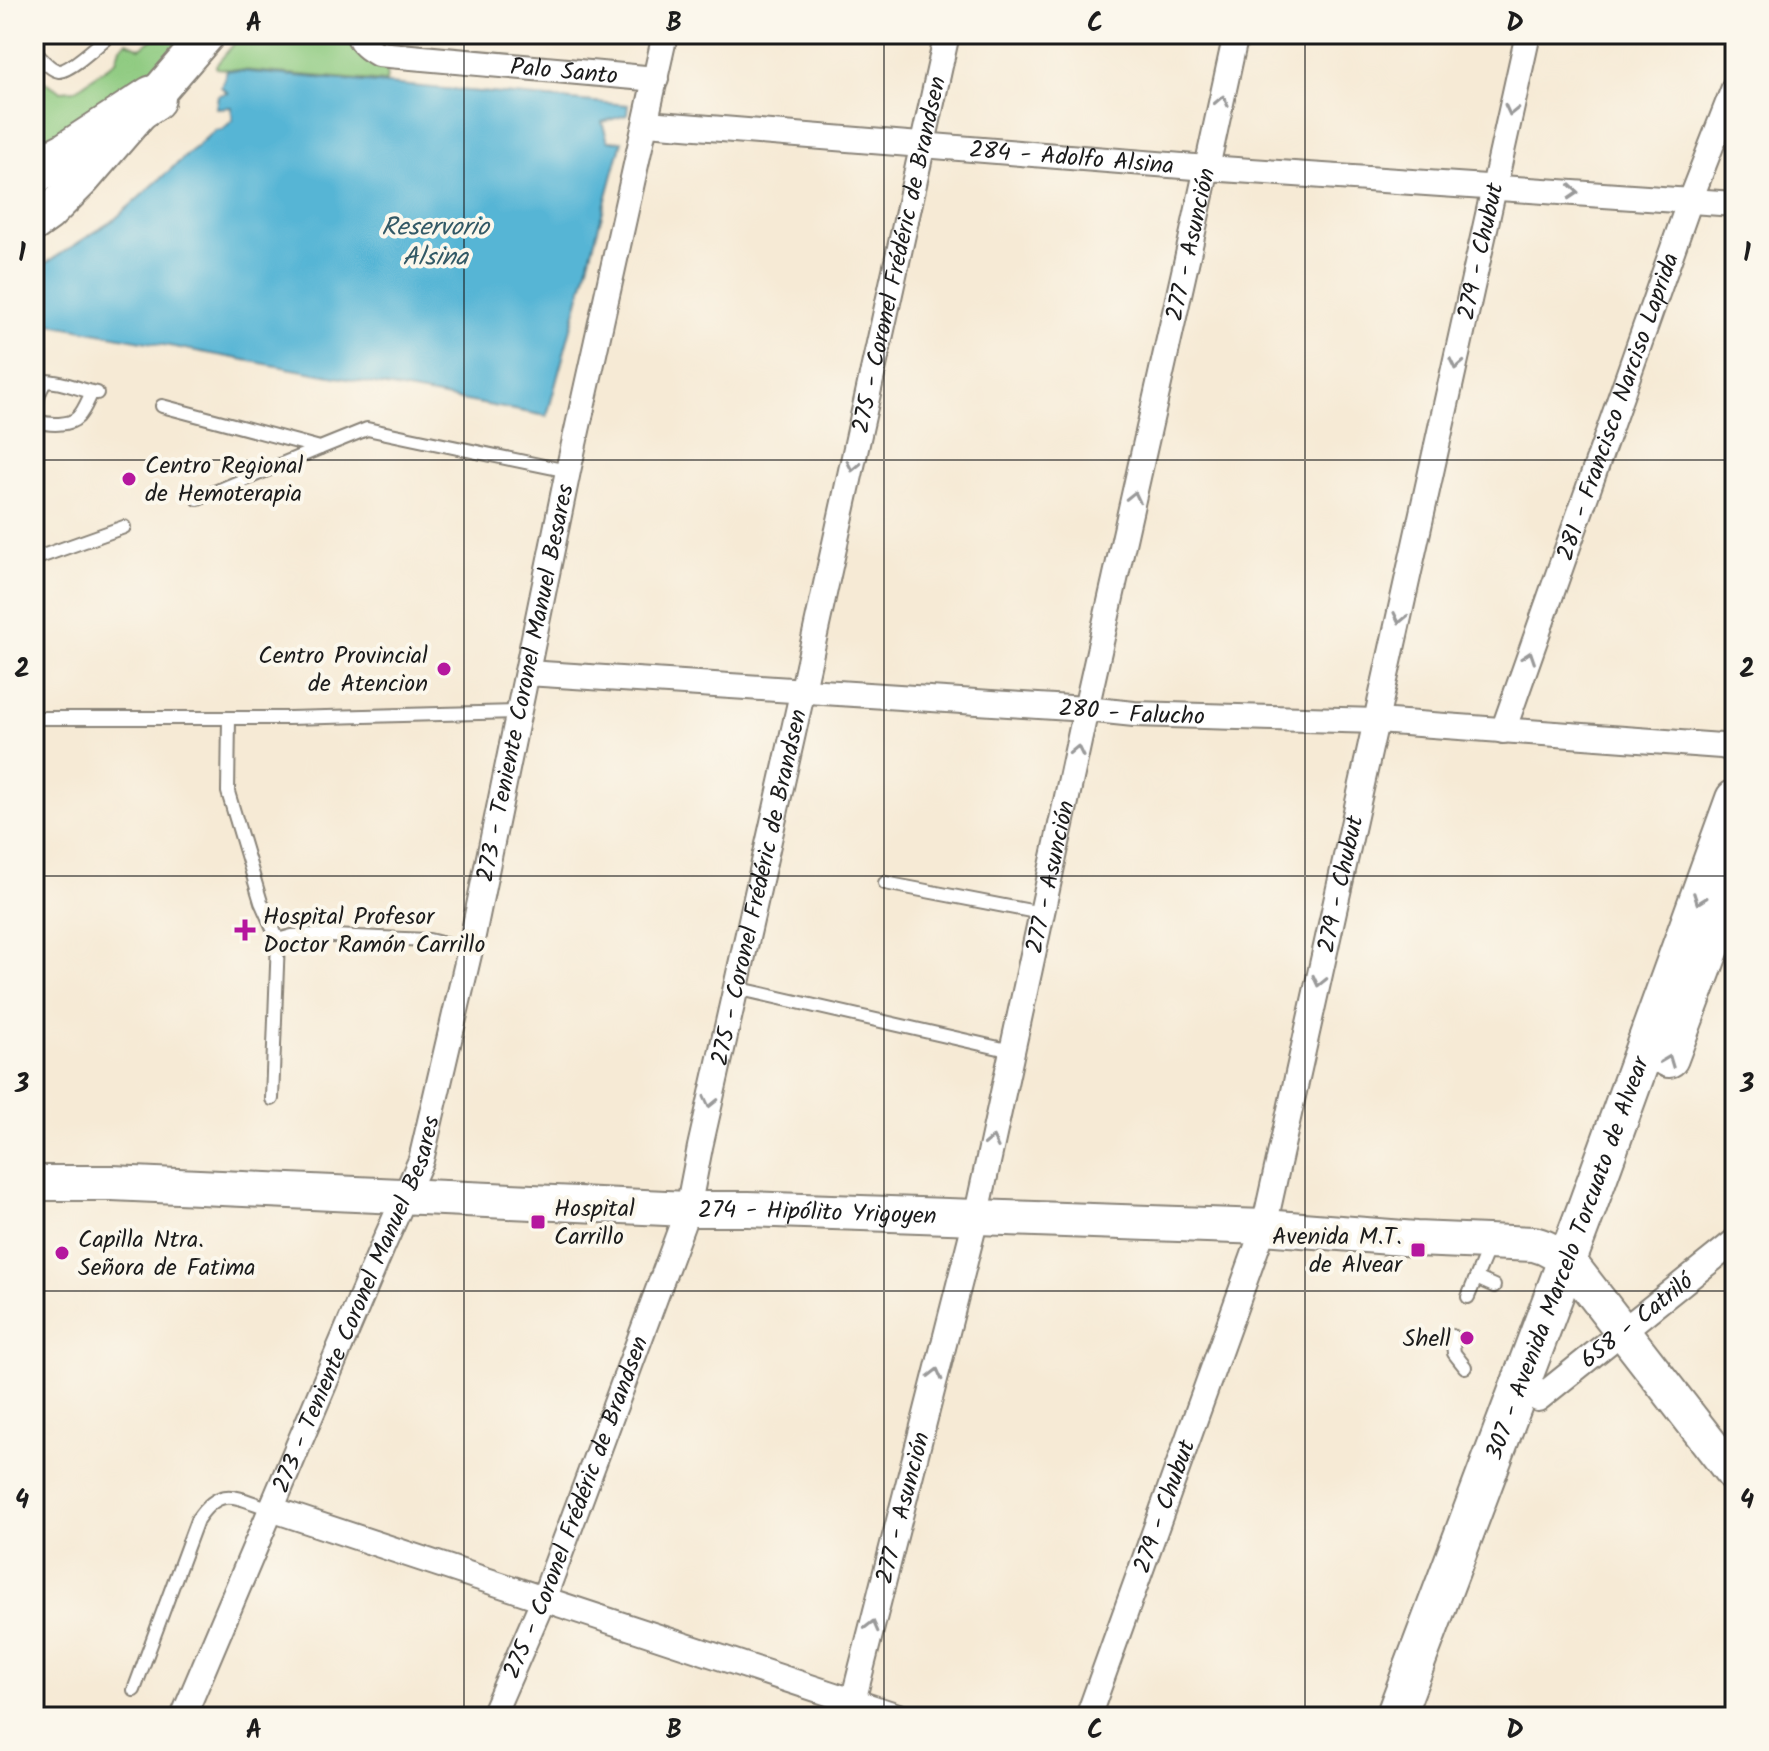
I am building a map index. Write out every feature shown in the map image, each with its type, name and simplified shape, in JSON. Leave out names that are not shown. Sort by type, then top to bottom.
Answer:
[{"type":"highway","points":[[34,171],[66,155],[153,98]]},
{"type":"main road","name":"307 - Avenida Marcelo Torcuato de Alvear","points":[[1418,1717],[1521,1392],[1542,1308],[1576,1272],[1735,799]]},
{"type":"main road","name":"307 - Avenida Marcelo Torcuato de Alvear","points":[[1395,1717],[1521,1392],[1576,1272],[1735,881]]},
{"type":"street","points":[[34,224],[83,179],[208,34]]},
{"type":"street","name":"Palo Santo","points":[[358,34],[360,41],[378,54],[656,79]]},
{"type":"street","name":"273 - Teniente Coronel Manuel Besares","points":[[183,1717],[421,1160],[470,950],[568,471],[665,34]]},
{"type":"street","name":"275 - Coronel Frédéric de Brandsen","points":[[492,1717],[543,1600],[688,1209],[947,34]]},
{"type":"street","name":"277 - Asunción","points":[[851,1709],[976,1218],[1236,34]]},
{"type":"street","name":"279 - Chubut","points":[[1088,1717],[1264,1227],[1528,34]]},
{"type":"street","name":"281 - Francisco Narciso Laprida","points":[[1503,731],[1690,200],[1735,85]]},
{"type":"street","name":"284 - Adolfo Alsina","points":[[647,123],[1207,168],[1735,204]]},
{"type":"street","name":"280 - Falucho","points":[[527,673],[803,689],[1134,714],[1377,721],[1735,749]]},
{"type":"street","name":"274 - Hipólito Yrigoyen","points":[[34,1183],[128,1184],[688,1209],[1264,1227],[1541,1246],[1576,1272]]},
{"type":"street","name":"658 - Catriló","points":[[1521,1392],[1622,1331],[1735,1241]]},
{"type":"street","points":[[1576,1272],[1735,1476]]},
{"type":"street","points":[[271,1509],[543,1600],[851,1709],[901,1717]]},
{"type":"lane","points":[[34,51],[50,67],[59,71],[68,68],[111,34]]},
{"type":"lane","points":[[46,381],[95,393],[78,418],[47,424],[38,421],[35,409],[46,381]]},
{"type":"lane","points":[[162,406],[320,448]]},
{"type":"lane","points":[[198,499],[367,429],[568,471]]},
{"type":"lane","points":[[34,559],[124,527]]},
{"type":"lane","points":[[34,718],[229,718],[517,712]]},
{"type":"lane","points":[[229,718],[228,792],[261,902],[278,940],[272,1099]]},
{"type":"lane","points":[[885,883],[1041,913]]},
{"type":"lane","points":[[278,940],[307,935],[429,940],[470,950]]},
{"type":"lane","points":[[736,988],[1012,1051]]},
{"type":"lane","points":[[1468,1297],[1491,1241]]},
{"type":"lane","points":[[1476,1278],[1494,1286]]},
{"type":"lane","points":[[1452,1336],[1454,1353],[1465,1367]]},
{"type":"lane","points":[[134,1690],[197,1520],[204,1509],[219,1497],[229,1496],[271,1509]]},
{"type":"green space","points":[[161,34],[195,34],[151,83],[34,160],[34,76],[61,91],[75,90],[116,61],[120,47],[127,42],[140,48]]},
{"type":"green space","points":[[242,34],[354,34],[389,62],[386,82],[216,68]]},
{"type":"water","name":"Reservorio Alsina","points":[[227,70],[628,105],[627,115],[602,122],[608,141],[622,141],[547,416],[34,321],[34,271],[115,219],[215,130],[223,129],[233,120],[231,107],[216,108],[218,95],[228,93],[221,87]]},
{"type":"place","name":"Centro Regional de Hemoterapia","points":[[129,479]]},
{"type":"place","name":"Centro Provincial de Atencion","points":[[444,669]]},
{"type":"place","name":"Hospital Profesor Doctor Ramón Carrillo","points":[[245,930]]},
{"type":"place","name":"Hospital Carrillo","points":[[538,1222]]},
{"type":"place","name":"Avenida M.T. de Alvear","points":[[1418,1250]]},
{"type":"place","name":"Capilla Ntra. Señora de Fatima","points":[[62,1253]]},
{"type":"place","name":"Shell","points":[[1467,1338]]}]
